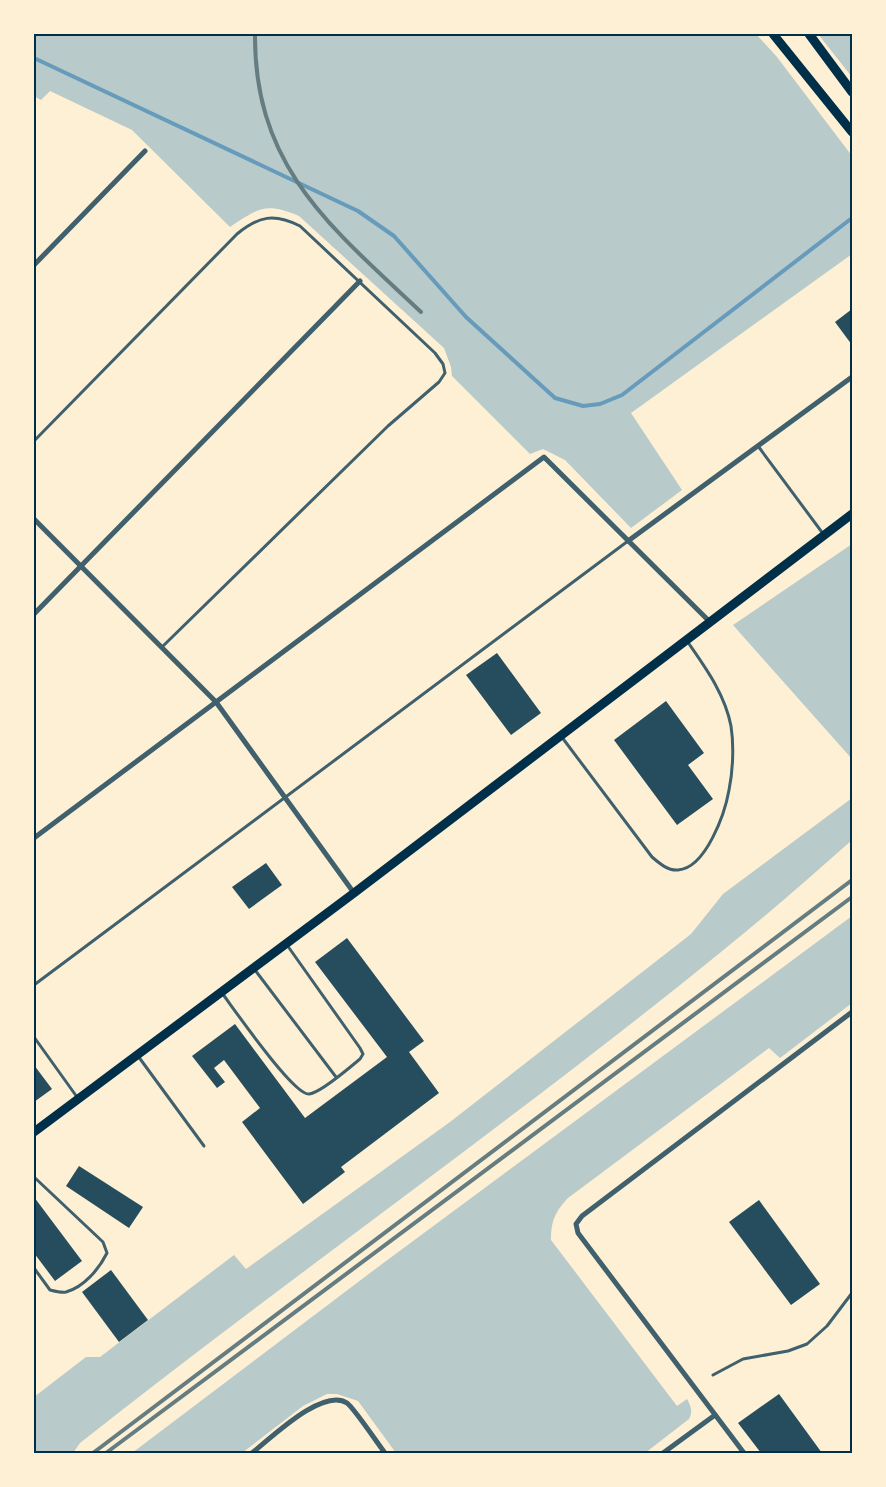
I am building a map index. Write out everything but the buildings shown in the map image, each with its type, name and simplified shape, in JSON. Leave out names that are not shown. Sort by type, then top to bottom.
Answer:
[{"type":"main road","points":[[774,34],[852,132]]},
{"type":"main road","points":[[809,34],[852,92]]},
{"type":"main road","points":[[34,1132],[354,894],[709,621],[852,514]]},
{"type":"street","points":[[34,266],[146,151]]},
{"type":"street","points":[[34,614],[360,281]]},
{"type":"street","points":[[628,541],[852,377]]},
{"type":"street","points":[[34,838],[544,457],[709,621]]},
{"type":"street","points":[[34,519],[216,702],[354,894]]},
{"type":"street","points":[[744,1453],[578,1233],[576,1224],[582,1216],[852,1012]]},
{"type":"street","points":[[252,1453],[312,1406],[333,1400],[347,1403],[385,1453]]},
{"type":"street","points":[[663,1453],[715,1415]]},
{"type":"lane","points":[[34,441],[237,234],[251,222],[262,218],[288,220],[300,226],[436,353],[443,364],[445,373],[440,382],[388,426],[162,647]]},
{"type":"lane","points":[[758,446],[824,535]]},
{"type":"lane","points":[[34,985],[628,541]]},
{"type":"lane","points":[[560,735],[652,857],[668,868],[678,870],[695,861],[713,836],[725,810],[730,789],[731,726],[722,697],[709,673],[686,639]]},
{"type":"lane","points":[[222,992],[288,1080],[301,1092],[309,1094],[318,1091],[360,1059],[362,1054],[360,1048],[286,944]]},
{"type":"lane","points":[[253,968],[336,1077]]},
{"type":"lane","points":[[34,1037],[78,1099]]},
{"type":"lane","points":[[137,1055],[204,1146]]},
{"type":"lane","points":[[34,1176],[102,1242],[107,1253],[100,1266],[82,1284],[64,1293],[50,1290],[34,1268]]},
{"type":"lane","points":[[713,1376],[744,1359],[788,1351],[807,1344],[827,1326],[852,1293]]},
{"type":"shaded area","points":[[34,34],[756,34],[777,57],[852,156],[852,254],[631,413],[682,490],[631,528],[565,460],[543,449],[530,454],[452,376],[451,367],[444,348],[299,216],[278,209],[263,209],[248,215],[230,227],[132,130],[50,91],[41,100],[34,96]]},
{"type":"shaded area","points":[[818,34],[852,34],[852,77]]},
{"type":"shaded area","points":[[852,544],[852,759],[733,625]]},
{"type":"shaded area","points":[[852,798],[852,840],[721,952],[562,1077],[160,1381],[80,1443],[73,1453],[34,1453],[34,1397],[86,1357],[100,1357],[234,1255],[246,1269],[450,1122],[691,934],[723,894]]},
{"type":"shaded area","points":[[852,916],[852,1003],[780,1058],[769,1048],[568,1198],[555,1217],[551,1240],[677,1406],[687,1399],[690,1404],[689,1419],[645,1453],[396,1453],[358,1401],[337,1394],[327,1394],[303,1406],[242,1453],[132,1453],[378,1267]]},
{"type":"waterway","points":[[34,58],[358,211],[394,236],[466,317],[555,398],[583,406],[600,404],[622,395],[852,218]]},
{"type":"railway","points":[[255,34],[258,81],[268,122],[284,159],[304,192],[329,222],[357,252],[421,312]]},
{"type":"railway","points":[[93,1453],[852,880]]},
{"type":"railway","points":[[106,1453],[852,897]]}]
